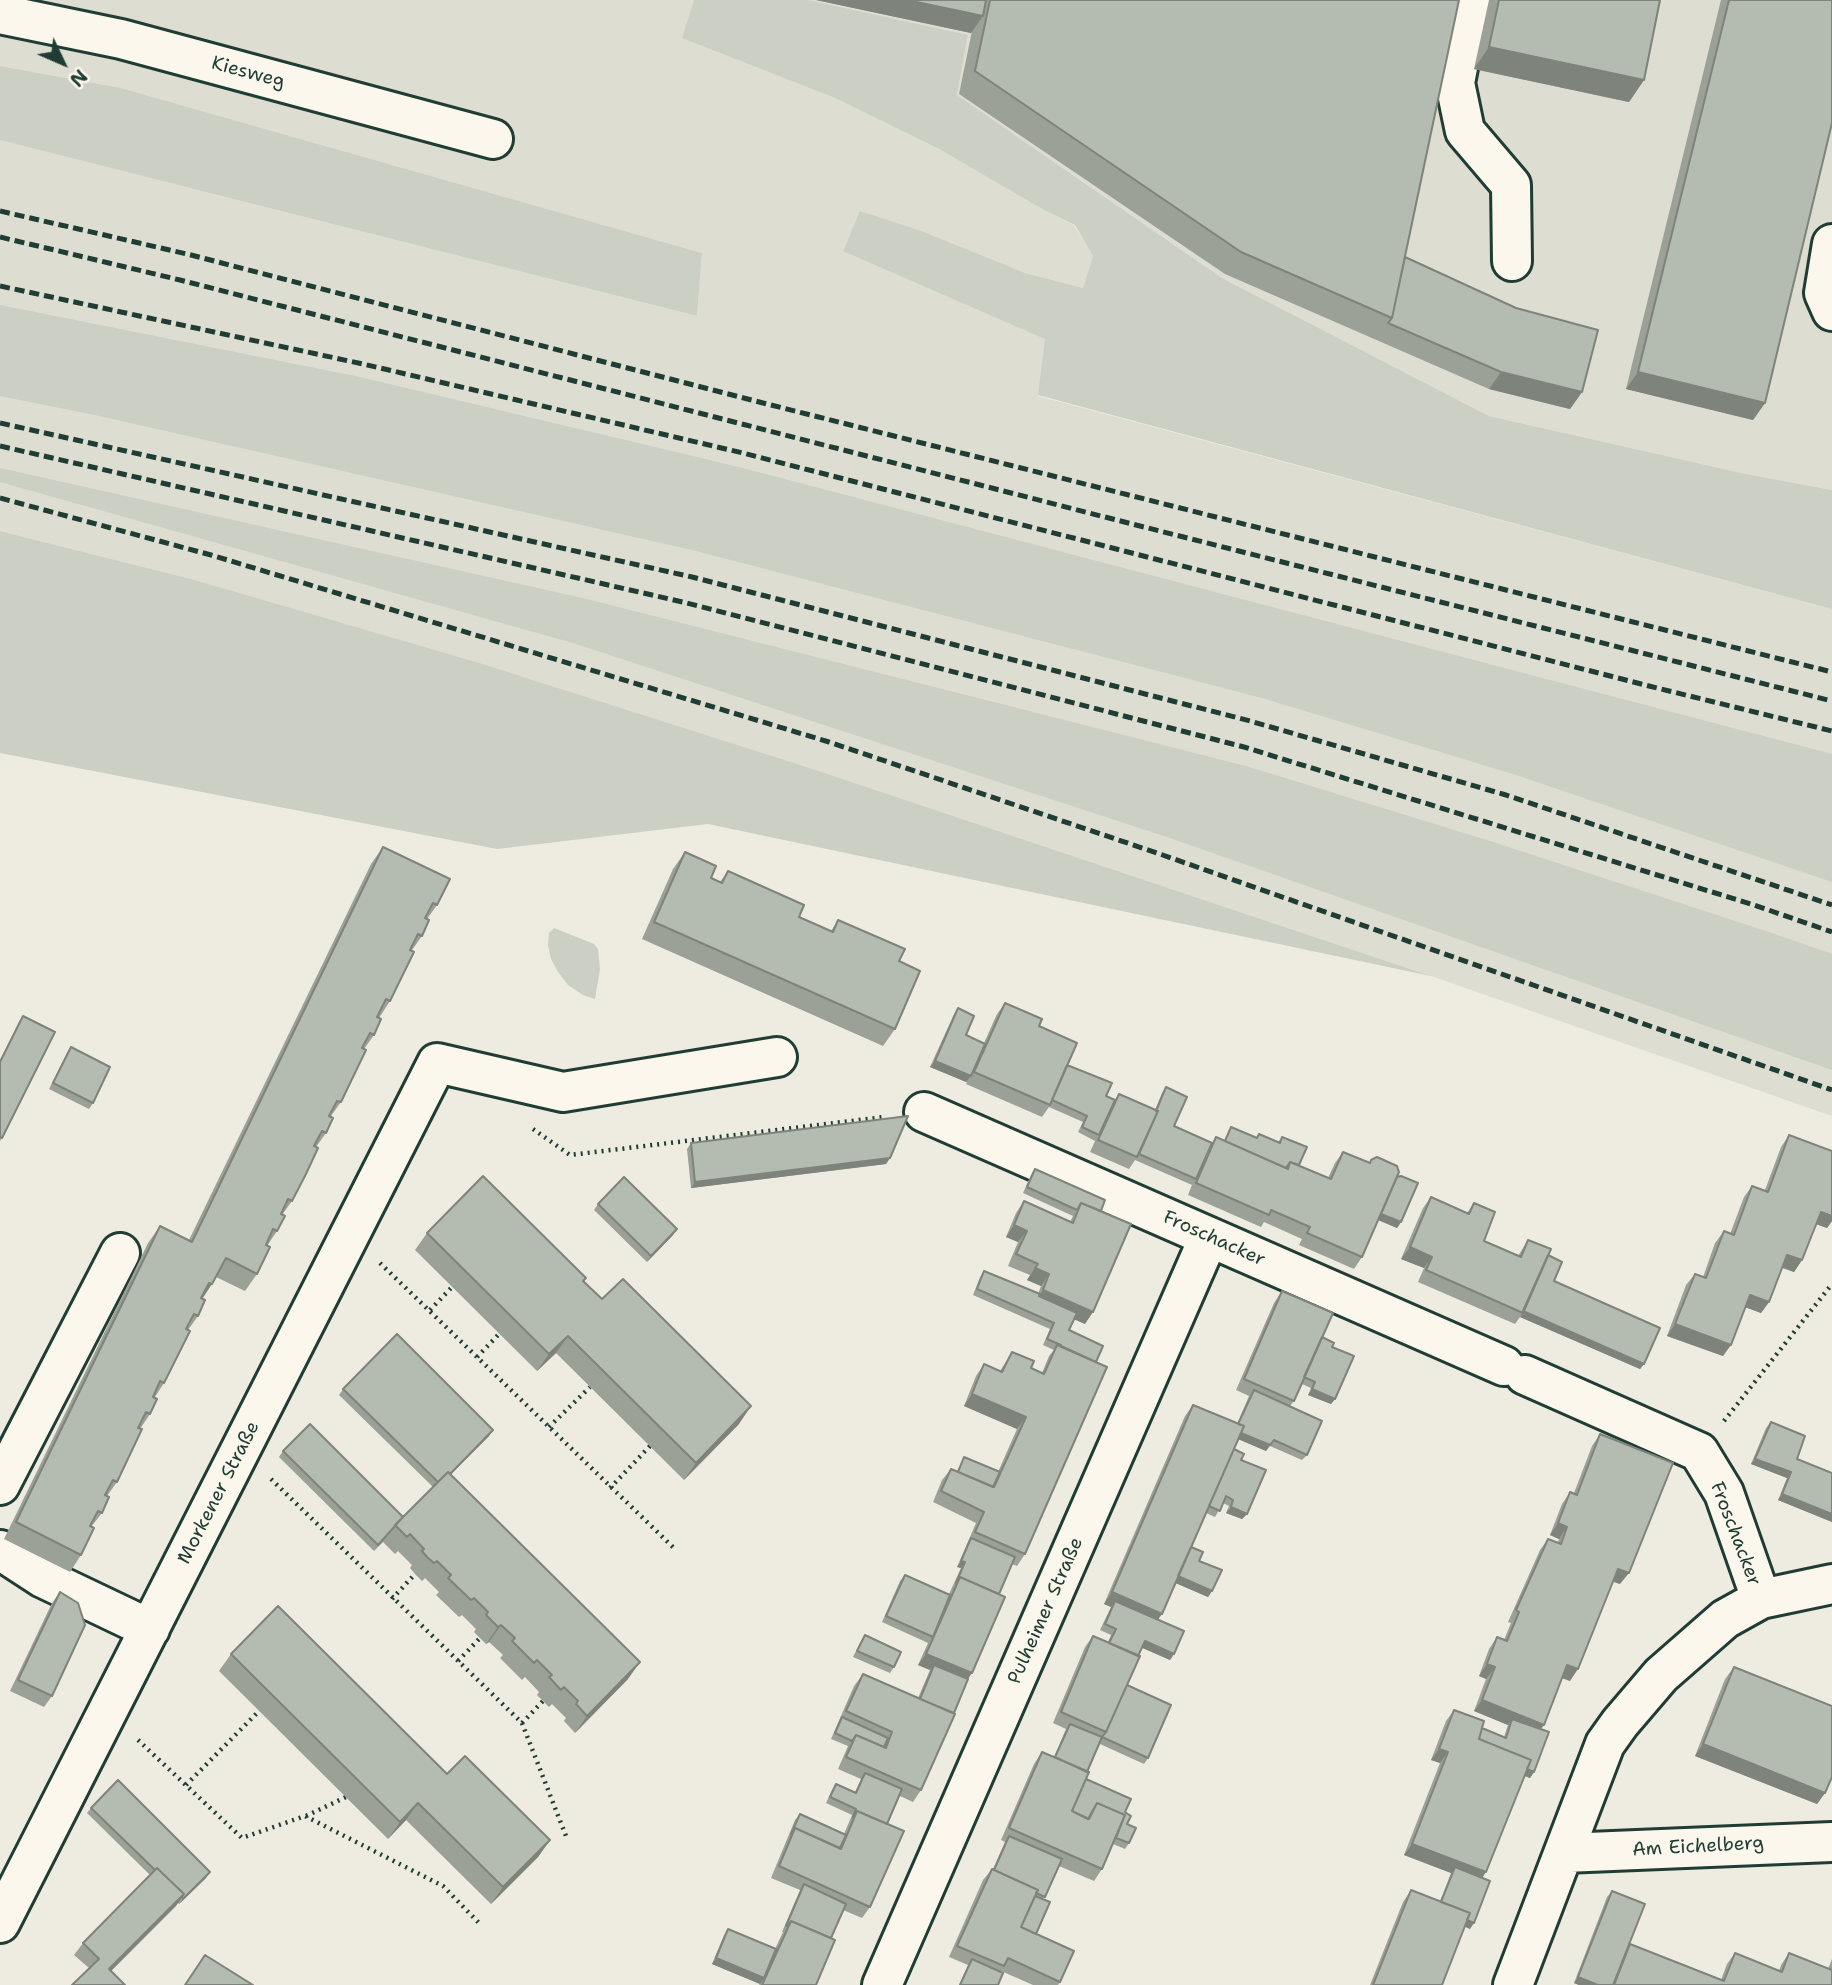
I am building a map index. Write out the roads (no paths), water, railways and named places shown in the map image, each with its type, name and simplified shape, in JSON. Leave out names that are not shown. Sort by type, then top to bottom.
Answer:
[{"type":"street","points":[[1471,0],[1455,83],[1465,131],[1511,185],[1513,261]]},
{"type":"street","name":"Kiesweg","points":[[0,13],[121,39],[494,139]]},
{"type":"street","points":[[1832,244],[1825,293],[1832,312]]},
{"type":"street","name":"Morkener Straße","points":[[0,1923],[437,1063],[563,1092],[777,1057]]},
{"type":"street","name":"Froschacker","points":[[923,1112],[1699,1452],[1724,1493],[1760,1599]]},
{"type":"street","name":"Pulheimer Straße","points":[[882,1985],[1209,1237]]},
{"type":"street","points":[[0,1485],[120,1253]]},
{"type":"street","points":[[0,1550],[43,1578],[150,1629]]},
{"type":"street","points":[[1513,1985],[1605,1744],[1620,1723],[1661,1675],[1725,1619],[1760,1599],[1832,1584]]},
{"type":"street","name":"Am Eichelberg","points":[[1564,1853],[1832,1842]]},
{"type":"railway","points":[[0,211],[187,254],[763,403],[1832,672]]},
{"type":"railway","points":[[0,237],[180,280],[1832,701]]},
{"type":"railway","points":[[0,286],[363,364],[743,453],[1832,731]]},
{"type":"railway","points":[[0,423],[692,577],[1250,721],[1506,795],[1832,905]]},
{"type":"railway","points":[[0,446],[687,603],[1244,747],[1754,905],[1832,932]]},
{"type":"railway","points":[[0,498],[211,555],[829,742],[1157,853],[1832,1090]]}]
